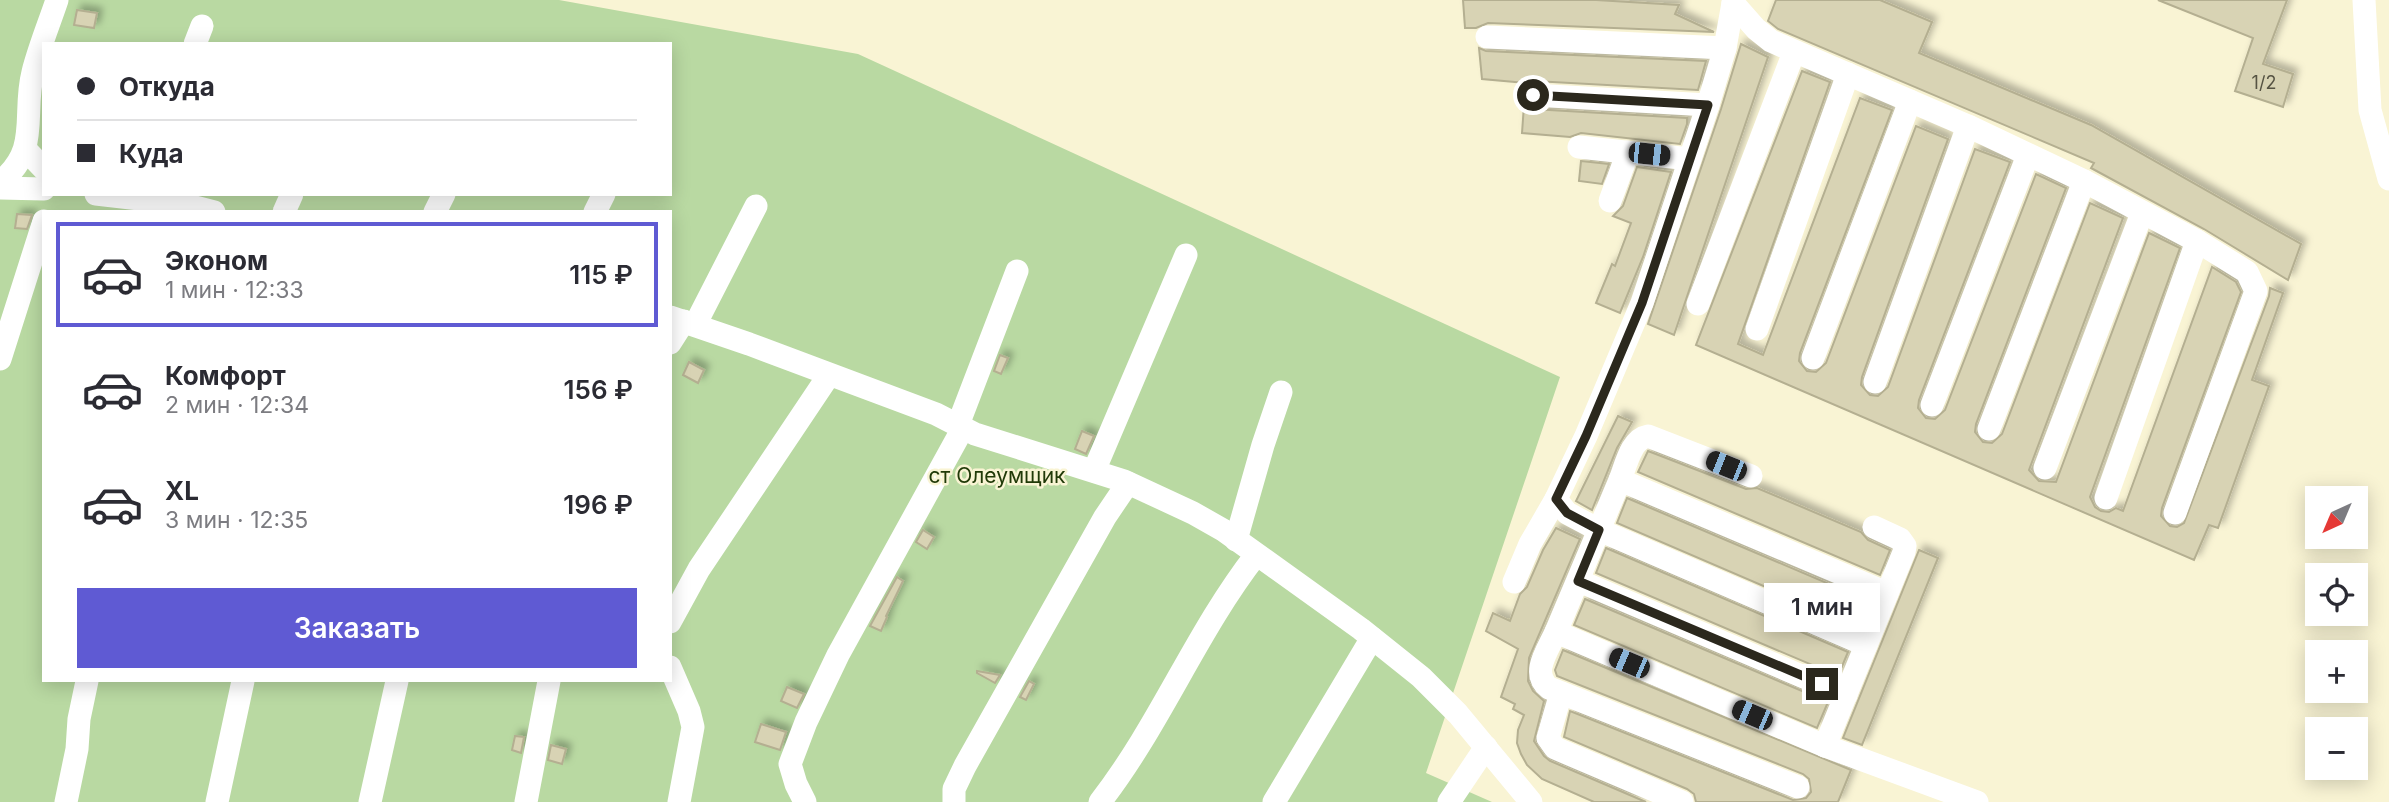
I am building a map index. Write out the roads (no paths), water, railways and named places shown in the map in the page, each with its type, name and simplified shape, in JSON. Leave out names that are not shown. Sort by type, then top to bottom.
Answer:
[{"type":"lane","points":[[43,42],[57,0]]},
{"type":"lane","points":[[2364,0],[2370,110],[2389,178]]},
{"type":"lane","points":[[1514,582],[1530,544],[1556,499],[1586,436],[1642,303],[1708,105],[1725,48],[1733,2]]},
{"type":"lane","points":[[1733,2],[1762,35],[1794,52],[1968,126],[2084,181],[2197,241],[2247,272],[2256,291],[2175,513]]},
{"type":"lane","points":[[1487,37],[1725,48]]},
{"type":"lane","points":[[0,185],[14,169],[25,149],[32,75],[42,45]]},
{"type":"lane","points":[[1698,304],[1794,52]]},
{"type":"lane","points":[[1757,329],[1848,74]]},
{"type":"lane","points":[[1533,95],[1708,105]]},
{"type":"lane","points":[[1813,358],[1910,101]]},
{"type":"lane","points":[[1875,382],[1968,126]]},
{"type":"lane","points":[[1579,147],[1690,159]]},
{"type":"lane","points":[[25,149],[42,167]]},
{"type":"lane","points":[[1610,201],[1628,152]]},
{"type":"lane","points":[[1932,405],[2028,155]]},
{"type":"lane","points":[[1989,429],[2084,181]]},
{"type":"lane","points":[[0,185],[42,189]]},
{"type":"lane","points":[[133,196],[151,197],[206,210]]},
{"type":"lane","points":[[672,340],[756,206]]},
{"type":"lane","points":[[2045,468],[2142,213]]},
{"type":"lane","points":[[0,359],[42,228]]},
{"type":"lane","points":[[2106,498],[2197,241]]},
{"type":"lane","points":[[1094,471],[1186,255]]},
{"type":"lane","points":[[805,802],[790,764],[806,722],[838,655],[961,427],[1017,271]]},
{"type":"lane","points":[[683,321],[936,415],[975,434],[1128,483],[1193,513],[1236,540],[1372,638],[1436,690],[1531,802]]},
{"type":"lane","points":[[672,618],[699,569],[829,375]]},
{"type":"lane","points":[[1236,540],[1281,392]]},
{"type":"lane","points":[[1751,476],[1648,436],[1635,443],[1539,676],[1549,688],[1798,787]]},
{"type":"lane","points":[[1620,480],[1887,593]]},
{"type":"lane","points":[[954,802],[954,789],[965,766],[1098,528],[1128,483]]},
{"type":"lane","points":[[1556,499],[1567,513],[1599,530],[1866,645]]},
{"type":"lane","points":[[1825,746],[1905,546],[1895,537],[1874,527]]},
{"type":"lane","points":[[1100,802],[1139,747],[1217,608],[1256,555]]},
{"type":"lane","points":[[1578,581],[1846,695]]},
{"type":"lane","points":[[1556,632],[1825,746],[1977,802]]},
{"type":"lane","points":[[1275,802],[1372,638]]},
{"type":"lane","points":[[672,671],[690,711],[693,727],[679,802]]},
{"type":"lane","points":[[66,802],[87,682]]},
{"type":"lane","points":[[217,802],[243,682]]},
{"type":"lane","points":[[370,802],[397,682]]},
{"type":"lane","points":[[526,802],[549,682]]},
{"type":"lane","points":[[1561,693],[1548,738],[1555,748],[1682,802]]},
{"type":"lane","points":[[1449,802],[1486,747]]},
{"type":"park label","name":"ст Олеумщик","points":[[997,476]]}]
